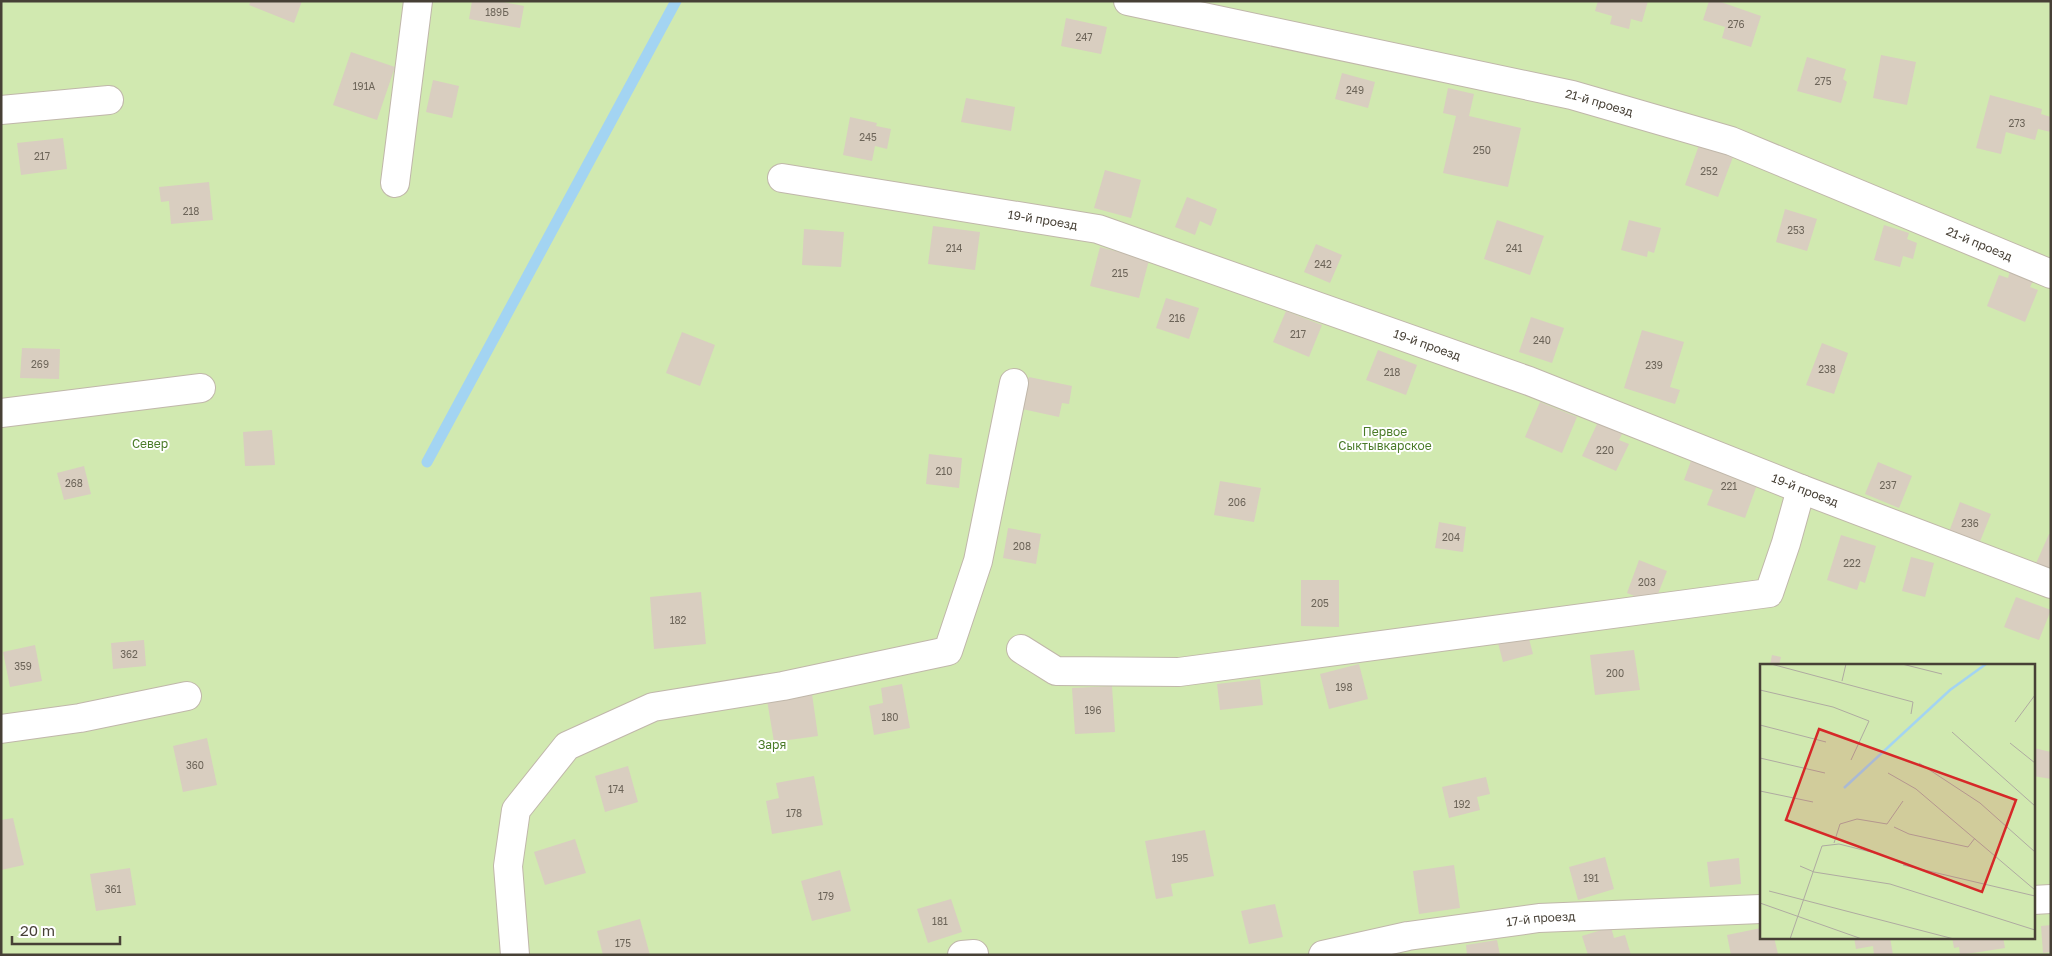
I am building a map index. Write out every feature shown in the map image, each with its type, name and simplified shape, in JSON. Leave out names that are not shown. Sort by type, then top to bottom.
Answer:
[{"type":"lane","points":[[395,183],[418,1]]},
{"type":"lane","name":"21-й проезд","points":[[1128,1],[1572,95],[1731,141],[2051,274]]},
{"type":"lane","points":[[1,110],[109,100]]},
{"type":"lane","name":"19-й проезд","points":[[782,178],[1098,229],[1529,381],[1801,489],[2051,584]]},
{"type":"lane","points":[[515,955],[508,866],[516,810],[567,746],[653,707],[783,686],[948,650],[978,561],[1014,382]]},
{"type":"lane","points":[[1,413],[201,388]]},
{"type":"lane","points":[[1021,649],[1056,671],[1179,672],[1769,593],[1786,543],[1801,489]]},
{"type":"lane","points":[[1,729],[80,718],[187,696]]},
{"type":"lane","points":[[2034,900],[2051,899]]},
{"type":"lane","name":"17-й проезд","points":[[1323,955],[1408,936],[1539,918],[1760,909]]},
{"type":"green space","points":[[1,1],[2051,1],[2051,955],[1,955]]},
{"type":"building","points":[[251,1],[302,1],[294,23],[249,5]]},
{"type":"building","points":[[472,1],[498,1],[524,6],[520,28],[469,19]]},
{"type":"building","points":[[1598,1],[1648,1],[1642,22],[1631,19],[1629,29],[1610,24],[1612,16],[1595,11]]},
{"type":"building","points":[[1709,1],[1718,1],[1761,16],[1751,47],[1722,38],[1725,27],[1703,20]]},
{"type":"building","points":[[1066,18],[1107,27],[1101,54],[1061,46]]},
{"type":"building","points":[[351,52],[395,67],[377,120],[333,105]]},
{"type":"building","points":[[1881,55],[1916,62],[1907,105],[1873,98]]},
{"type":"building","points":[[1807,57],[1846,69],[1843,79],[1847,82],[1841,103],[1797,91]]},
{"type":"building","points":[[1342,73],[1375,82],[1368,108],[1335,99]]},
{"type":"building","points":[[433,80],[459,86],[452,118],[426,112]]},
{"type":"building","points":[[1448,88],[1474,94],[1469,116],[1521,128],[1508,187],[1443,173],[1456,116],[1443,113]]},
{"type":"building","points":[[1990,95],[2042,109],[2041,114],[2051,117],[2051,132],[2038,129],[2035,140],[2006,132],[2001,154],[1976,148]]},
{"type":"building","points":[[966,98],[1015,107],[1011,131],[961,122]]},
{"type":"building","points":[[850,117],[877,123],[876,126],[891,129],[887,149],[875,146],[872,161],[843,155]]},
{"type":"building","points":[[63,138],[67,169],[21,175],[17,143]]},
{"type":"building","points":[[1699,145],[1733,157],[1718,197],[1685,185]]},
{"type":"building","points":[[1105,170],[1141,180],[1131,218],[1094,208]]},
{"type":"building","points":[[209,182],[213,220],[171,224],[169,201],[161,202],[159,187]]},
{"type":"building","points":[[1187,197],[1217,209],[1211,226],[1200,221],[1195,235],[1175,227]]},
{"type":"building","points":[[1785,209],[1817,219],[1807,251],[1776,242]]},
{"type":"building","points":[[1497,220],[1544,236],[1530,275],[1484,259]]},
{"type":"building","points":[[1629,220],[1661,228],[1654,253],[1648,251],[1647,257],[1621,250]]},
{"type":"building","points":[[1884,225],[1909,233],[1907,239],[1917,243],[1913,259],[1903,256],[1900,267],[1874,260]]},
{"type":"building","points":[[933,226],[980,232],[975,270],[928,264]]},
{"type":"building","points":[[804,229],[844,232],[841,267],[802,265]]},
{"type":"building","points":[[1316,244],[1342,255],[1330,283],[1304,272]]},
{"type":"building","points":[[1100,247],[1149,260],[1139,298],[1090,286]]},
{"type":"building","points":[[2010,271],[2033,281],[2030,287],[2038,290],[2025,322],[1987,306],[1999,275],[2008,278]]},
{"type":"building","points":[[1166,298],[1199,308],[1189,339],[1156,328]]},
{"type":"building","points":[[1286,311],[1322,325],[1309,357],[1273,342]]},
{"type":"building","points":[[1531,317],[1564,328],[1552,363],[1519,352]]},
{"type":"building","points":[[1642,330],[1684,342],[1670,387],[1680,390],[1675,404],[1624,388]]},
{"type":"building","points":[[682,332],[715,345],[700,386],[666,373]]},
{"type":"building","points":[[1822,343],[1848,353],[1834,394],[1806,385]]},
{"type":"building","points":[[22,348],[60,349],[59,379],[20,378]]},
{"type":"building","points":[[1378,350],[1417,365],[1406,395],[1366,380]]},
{"type":"building","points":[[1029,377],[1072,386],[1069,404],[1062,403],[1059,417],[1022,409]]},
{"type":"building","points":[[1540,402],[1577,417],[1562,453],[1525,437]]},
{"type":"building","points":[[1598,422],[1622,434],[1619,440],[1629,444],[1616,471],[1582,456]]},
{"type":"building","points":[[272,430],[275,465],[245,466],[243,432]]},
{"type":"building","points":[[929,454],[962,458],[959,488],[926,484]]},
{"type":"building","points":[[1692,458],[1758,482],[1745,518],[1707,505],[1713,490],[1684,480]]},
{"type":"building","points":[[1878,462],[1912,476],[1899,508],[1865,494]]},
{"type":"building","points":[[84,466],[91,494],[64,500],[57,473]]},
{"type":"building","points":[[1220,481],[1261,488],[1254,522],[1214,515]]},
{"type":"building","points":[[1960,502],[1991,514],[1979,544],[1949,532]]},
{"type":"building","points":[[1439,522],[1466,527],[1463,552],[1435,548]]},
{"type":"building","points":[[1008,528],[1041,534],[1036,564],[1003,558]]},
{"type":"building","points":[[2049,534],[2051,534],[2051,575],[2034,568]]},
{"type":"building","points":[[1841,535],[1876,546],[1865,583],[1860,581],[1857,590],[1827,580]]},
{"type":"building","points":[[1911,557],[1934,563],[1925,597],[1902,591]]},
{"type":"building","points":[[1639,560],[1667,571],[1654,604],[1627,593]]},
{"type":"building","points":[[1301,580],[1339,580],[1339,627],[1301,626]]},
{"type":"building","points":[[701,592],[706,644],[654,649],[650,597]]},
{"type":"building","points":[[2016,597],[2051,610],[2039,640],[2004,627]]},
{"type":"building","points":[[1528,635],[1533,654],[1503,662],[1498,643]]},
{"type":"building","points":[[144,640],[146,666],[113,669],[111,643]]},
{"type":"building","points":[[35,645],[42,681],[10,687],[3,652]]},
{"type":"building","points":[[1634,650],[1640,690],[1595,695],[1590,655]]},
{"type":"building","points":[[1772,655],[1781,657],[1779,664],[1770,664]]},
{"type":"building","points":[[1359,664],[1368,699],[1329,709],[1320,674]]},
{"type":"building","points":[[1260,679],[1263,705],[1220,710],[1217,684]]},
{"type":"building","points":[[902,684],[910,728],[874,735],[869,706],[883,703],[881,688]]},
{"type":"building","points":[[1112,686],[1115,732],[1075,734],[1072,688]]},
{"type":"building","points":[[812,694],[818,736],[774,742],[767,700]]},
{"type":"building","points":[[207,738],[217,785],[183,792],[173,746]]},
{"type":"building","points":[[2034,748],[2051,752],[2051,779],[2034,776]]},
{"type":"building","points":[[628,766],[638,802],[605,812],[595,776]]},
{"type":"building","points":[[814,776],[823,825],[772,834],[766,801],[779,798],[776,783]]},
{"type":"building","points":[[1486,777],[1490,794],[1477,797],[1480,810],[1449,818],[1442,787]]},
{"type":"building","points":[[13,818],[24,865],[1,870],[1,820]]},
{"type":"building","points":[[1205,830],[1214,876],[1171,884],[1173,896],[1156,899],[1145,841]]},
{"type":"building","points":[[575,839],[586,873],[545,885],[534,852]]},
{"type":"building","points":[[1605,857],[1614,889],[1578,900],[1569,867]]},
{"type":"building","points":[[1739,858],[1741,884],[1710,887],[1707,862]]},
{"type":"building","points":[[1454,865],[1460,908],[1419,914],[1413,871]]},
{"type":"building","points":[[130,868],[136,905],[96,911],[90,874]]},
{"type":"building","points":[[840,870],[851,911],[812,921],[801,881]]},
{"type":"building","points":[[951,899],[962,932],[928,943],[917,909]]},
{"type":"building","points":[[1275,904],[1283,937],[1249,944],[1241,911]]},
{"type":"building","points":[[640,919],[650,955],[603,955],[597,931]]},
{"type":"building","points":[[2051,925],[2051,952],[2043,953],[2041,926]]},
{"type":"building","points":[[1611,927],[1614,938],[1625,935],[1631,955],[1588,955],[1582,936]]},
{"type":"building","points":[[1760,928],[1760,938],[1774,938],[1778,954],[1731,955],[1727,935]]},
{"type":"building","points":[[1854,938],[1890,938],[1893,955],[1874,955],[1873,946],[1856,949]]},
{"type":"building","points":[[1952,938],[2003,938],[2005,948],[1960,955],[1959,947],[1954,948]]},
{"type":"building","points":[[1497,940],[1500,955],[1467,955],[1466,945]]},
{"type":"waterway","points":[[427,462],[676,1]]},
{"type":"park label","name":"Первое Сыктывкарское","points":[[1385,439]]},
{"type":"park label","name":"Север","points":[[150,444]]},
{"type":"park label","name":"Заря","points":[[772,745]]}]
